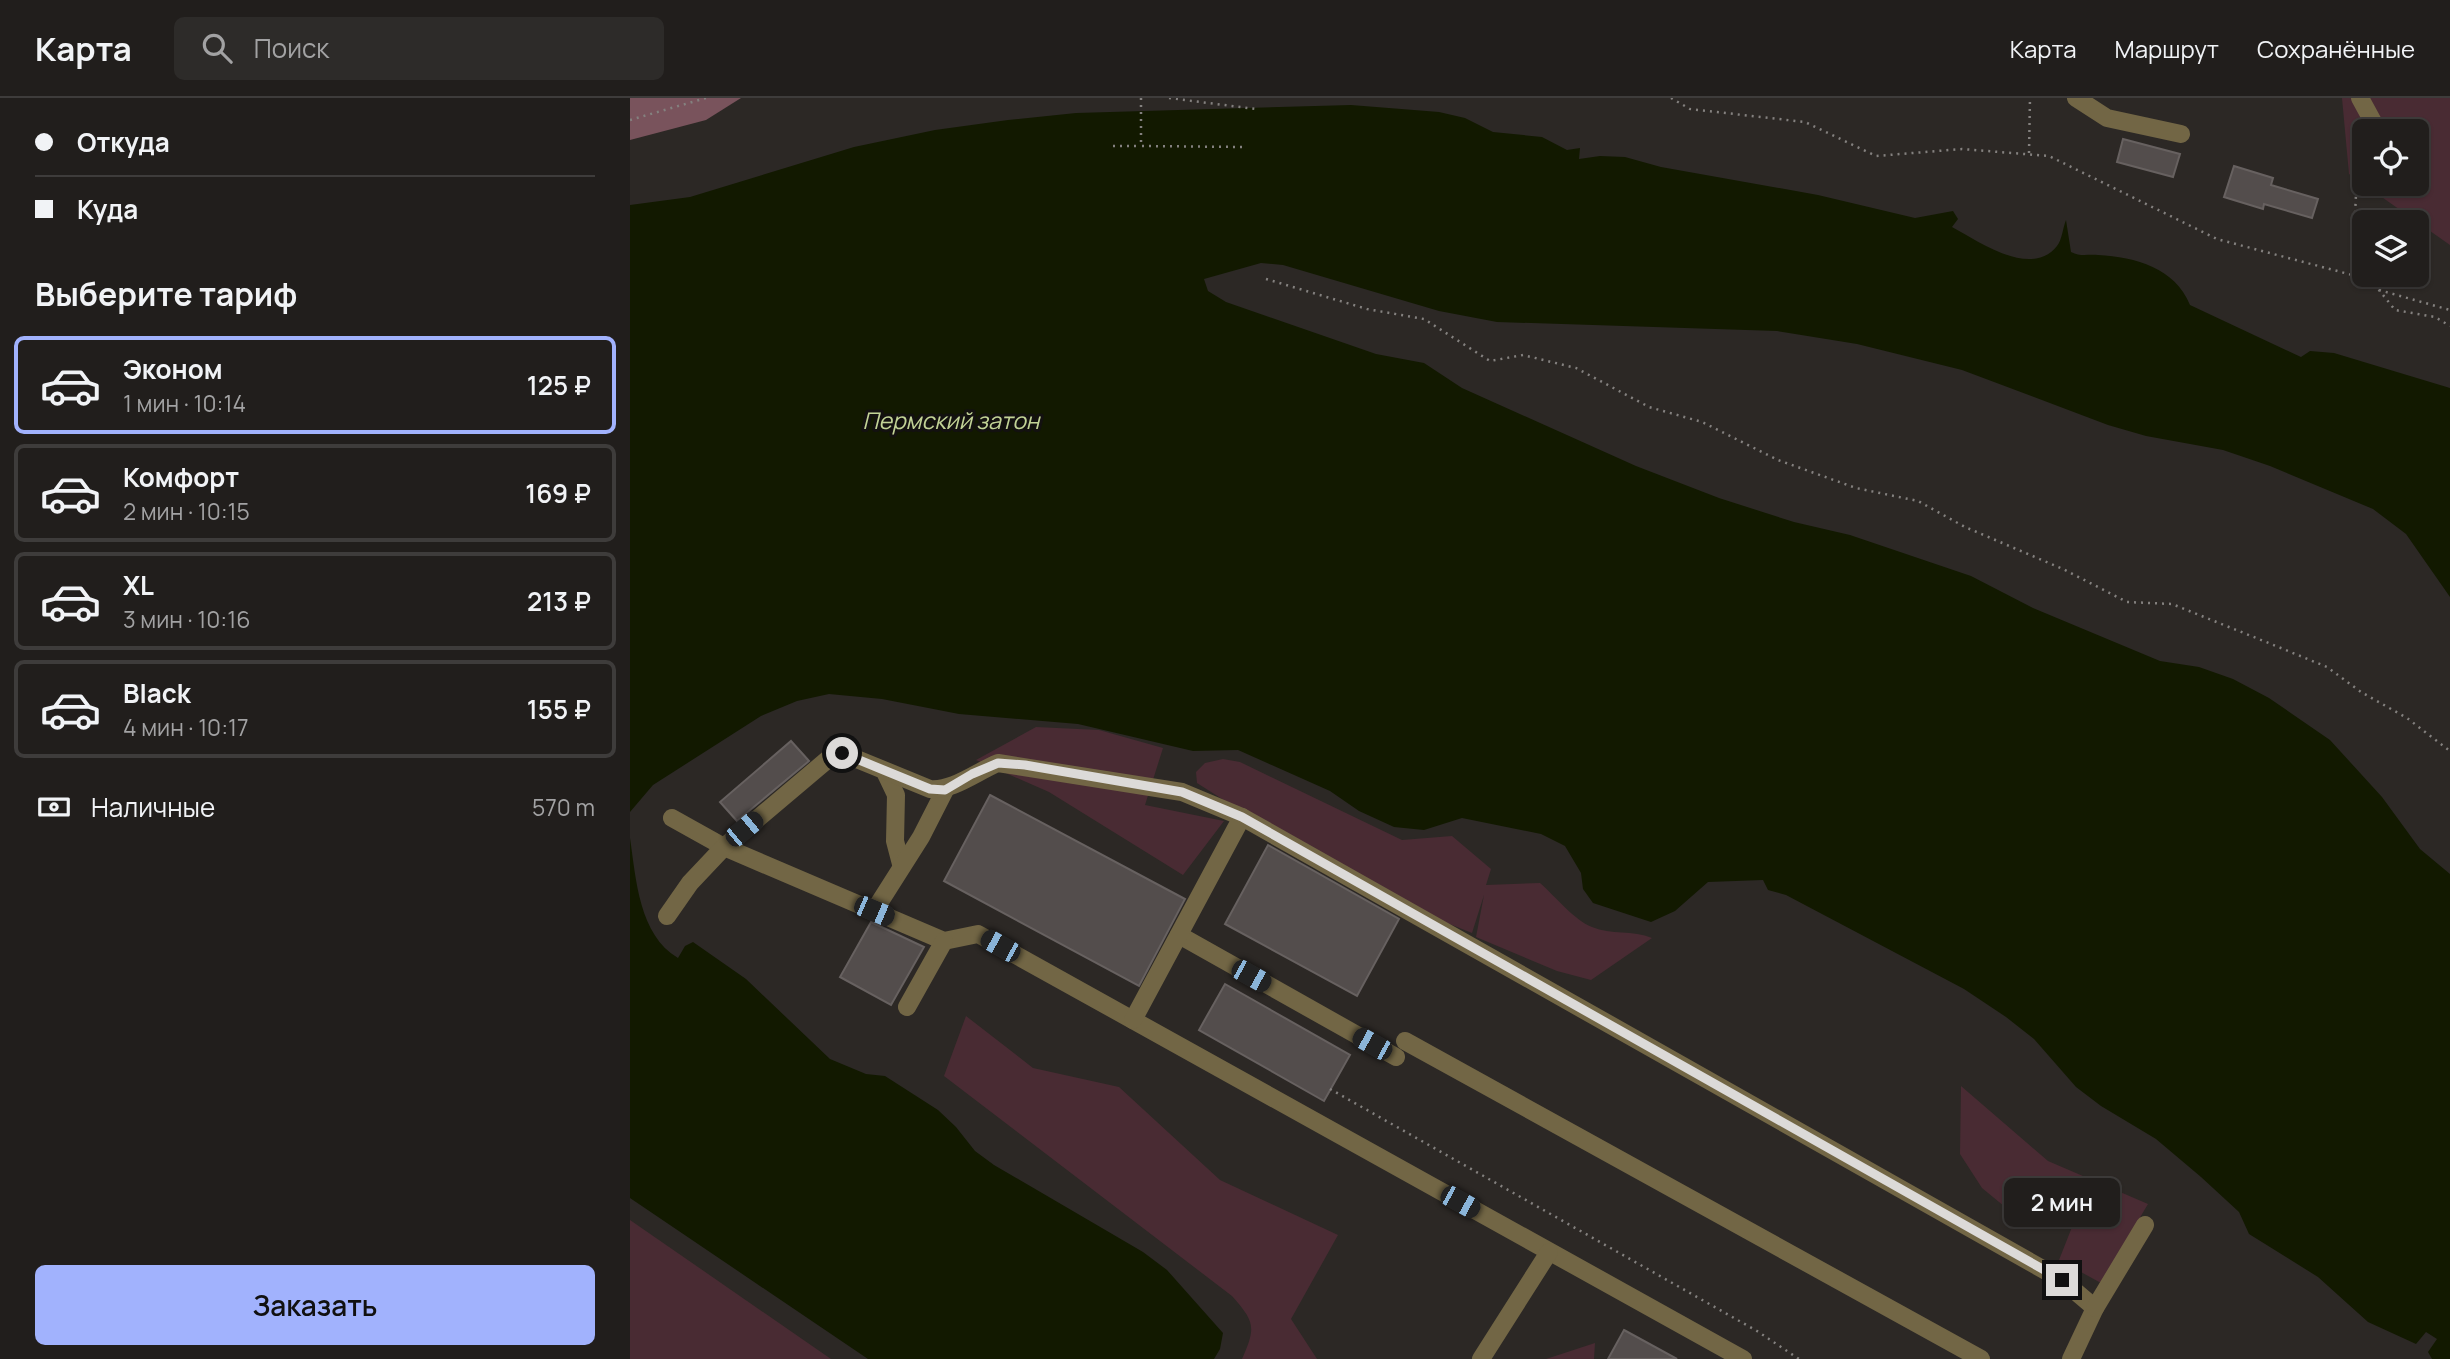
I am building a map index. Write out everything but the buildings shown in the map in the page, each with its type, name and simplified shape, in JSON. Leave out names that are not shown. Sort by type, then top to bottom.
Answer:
[{"type":"lane","points":[[2076,98],[2107,118],[2181,134]]},
{"type":"lane","points":[[2360,98],[2365,119]]},
{"type":"lane","points":[[667,916],[690,883],[724,847],[833,755],[842,753],[886,774],[930,789],[945,790]]},
{"type":"lane","points":[[874,911],[901,864],[921,837],[945,790],[998,763],[1025,765],[1182,792],[1242,817],[2062,1280],[2095,1308]]},
{"type":"lane","points":[[886,774],[897,795],[895,841],[901,864]]},
{"type":"lane","points":[[1133,1020],[1242,817]]},
{"type":"lane","points":[[671,818],[724,847],[944,941],[978,934],[1743,1359]]},
{"type":"lane","points":[[1179,935],[1396,1057]]},
{"type":"lane","points":[[907,1007],[944,941]]},
{"type":"lane","points":[[1405,1041],[1981,1359]]},
{"type":"lane","points":[[2071,1359],[2095,1308],[2145,1225]]},
{"type":"lane","points":[[1481,1359],[1549,1252]]},
{"type":"path","points":[[630,120],[706,98]]},
{"type":"path","points":[[1141,98],[1141,146]]},
{"type":"path","points":[[1169,98],[1256,109]]},
{"type":"path","points":[[1217,106],[1218,98]]},
{"type":"path","points":[[1671,98],[1690,109],[1805,122],[1876,156],[1962,149],[2049,156],[2217,239],[2352,275]]},
{"type":"path","points":[[2029,98],[2029,155]]},
{"type":"path","points":[[1113,146],[1243,148]]},
{"type":"path","points":[[1266,279],[1367,309],[1424,319],[1490,361],[1523,355],[1576,369],[1649,407],[1702,422],[1778,460],[1856,488],[1918,501],[1965,527],[2063,569],[2127,602],[2172,604],[2327,667],[2361,692],[2407,718],[2450,751]]},
{"type":"path","points":[[2377,287],[2395,310],[2435,317],[2450,326]]},
{"type":"path","points":[[2379,290],[2450,310]]},
{"type":"path","points":[[1330,1089],[1757,1331],[1799,1359]]},
{"type":"shaded area","points":[[630,98],[741,98],[706,120],[630,140]]},
{"type":"shaded area","points":[[2342,98],[2450,98],[2450,245],[2429,230],[2429,210],[2400,210],[2380,196],[2429,196],[2429,119],[2352,119],[2352,176],[2349,174]]},
{"type":"shaded area","points":[[1036,727],[1099,730],[1163,748],[1145,805],[1224,821],[1183,875],[1049,792],[976,760]]},
{"type":"shaded area","points":[[1223,759],[1240,762],[1402,840],[1452,836],[1491,869],[1486,885],[1540,883],[1585,924],[1607,931],[1652,938],[1591,980],[1557,971],[1476,937],[1484,895],[1472,933],[1367,891],[1197,783],[1196,772],[1205,763]]},
{"type":"shaded area","points":[[966,1016],[1033,1068],[1119,1087],[1220,1180],[1338,1235],[1291,1319],[1317,1359],[1242,1359],[1250,1339],[1251,1325],[1245,1312],[1232,1296],[944,1076]]},
{"type":"shaded area","points":[[1961,1086],[2048,1161],[2148,1204],[2101,1283],[2059,1260],[2074,1222],[2041,1207],[2027,1225],[1982,1188],[1960,1154]]},
{"type":"shaded area","points":[[630,1220],[831,1359],[630,1359]]},
{"type":"shaded area","points":[[1595,1343],[1594,1359],[1546,1359]]},
{"type":"water","name":"Пермский затон","points":[[1351,105],[1439,112],[1465,118],[1493,132],[1542,137],[1567,150],[1580,148],[1579,159],[1625,157],[1661,167],[1818,195],[1915,218],[1953,211],[1958,219],[1952,227],[1990,248],[2019,258],[2033,259],[2046,255],[2059,243],[2066,220],[2071,252],[2126,258],[2153,267],[2175,282],[2190,305],[2301,357],[2310,351],[2334,353],[2450,388],[2450,597],[2406,534],[2373,509],[2270,466],[2223,450],[2146,436],[2108,425],[1962,370],[1857,344],[1777,331],[1497,322],[1439,311],[1283,265],[1261,263],[1204,279],[1208,291],[1226,302],[1376,354],[1424,363],[1462,388],[1636,466],[1719,498],[1794,522],[1850,535],[1971,576],[2033,608],[2160,661],[2199,667],[2233,679],[2269,698],[2330,740],[2382,797],[2420,849],[2450,874],[2450,1359],[2432,1359],[2428,1352],[2437,1339],[2426,1332],[2416,1344],[2368,1322],[2318,1277],[2249,1234],[2239,1212],[2201,1177],[2156,1139],[2101,1106],[2076,1087],[2034,1039],[2006,1017],[1964,989],[1786,895],[1768,890],[1763,880],[1708,882],[1675,911],[1651,922],[1593,903],[1583,889],[1581,873],[1565,846],[1541,834],[1462,818],[1424,830],[1394,827],[1359,811],[1330,791],[1238,750],[1193,751],[1078,724],[959,714],[882,699],[829,694],[797,701],[761,716],[653,785],[630,812],[630,205],[690,197],[854,147],[935,130],[1076,113]]},
{"type":"water","points":[[630,838],[638,888],[647,921],[665,948],[678,958],[685,946],[693,942],[746,979],[830,1059],[866,1074],[885,1076],[938,1110],[975,1151],[994,1165],[1143,1252],[1167,1270],[1223,1333],[1220,1349],[1214,1359],[868,1359],[630,1198]]},
{"type":"route","points":[[842,753],[886,774],[930,789],[945,790],[998,763],[1025,765],[1182,792],[1242,817],[2062,1280]]}]
